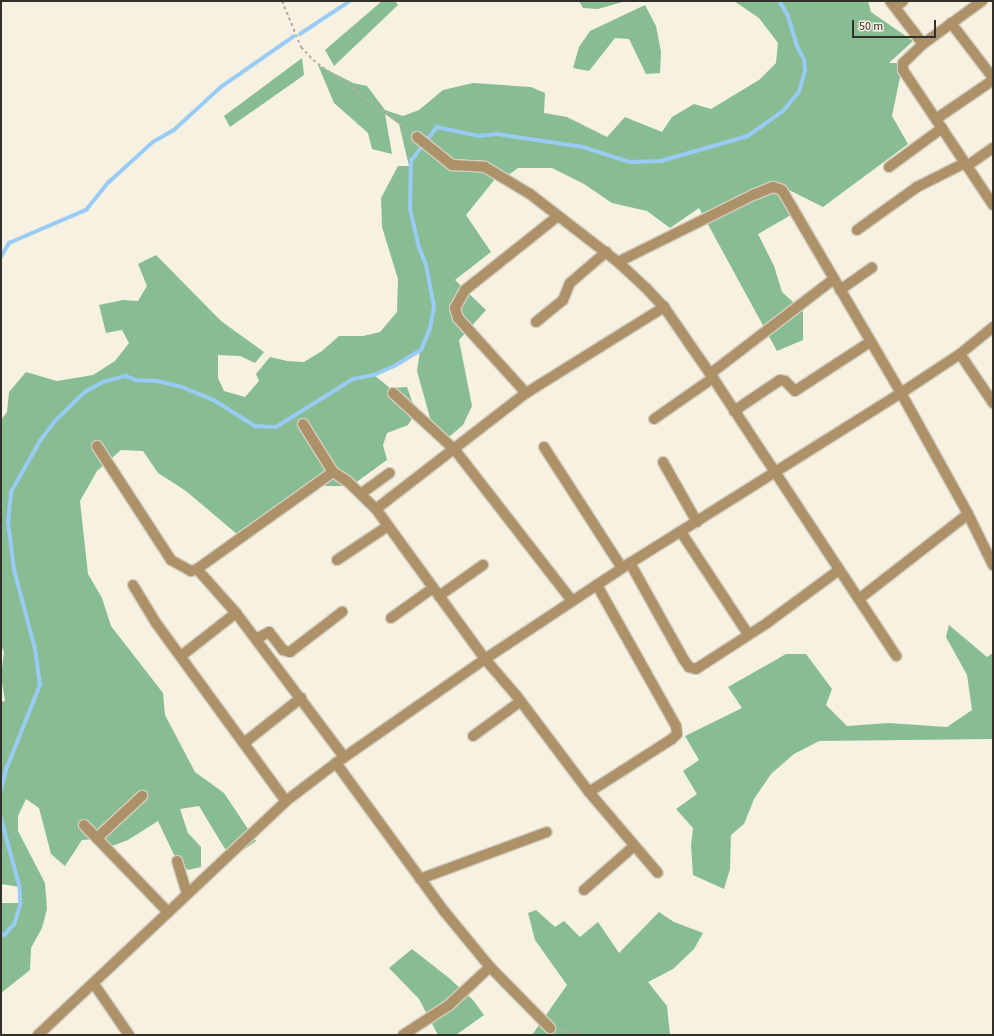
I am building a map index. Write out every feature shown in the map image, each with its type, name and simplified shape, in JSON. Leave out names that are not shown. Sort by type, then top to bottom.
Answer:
[{"type":"street","points":[[903,1],[892,4],[923,44]]},
{"type":"street","points":[[982,1],[908,56],[903,63],[903,70],[993,205]]},
{"type":"street","points":[[889,167],[939,123],[993,79],[951,23]]},
{"type":"street","points":[[417,137],[452,165],[485,167],[499,174],[606,252],[664,307],[777,473],[896,656]]},
{"type":"street","points":[[857,230],[917,187],[966,165],[993,148]]},
{"type":"street","points":[[618,262],[700,220],[774,187],[782,190],[788,197],[840,290],[901,393],[968,514],[993,565]]},
{"type":"street","points":[[526,393],[458,318],[454,308],[465,290],[558,216]]},
{"type":"street","points":[[536,322],[563,300],[570,284],[606,252]]},
{"type":"street","points":[[840,290],[872,268]]},
{"type":"street","points":[[654,420],[834,279]]},
{"type":"street","points":[[376,509],[455,450],[526,393],[664,307]]},
{"type":"street","points":[[38,1035],[94,984],[187,893],[286,801],[340,760],[485,658],[626,566],[777,473],[901,393],[960,354],[993,327]]},
{"type":"street","points":[[734,411],[780,380],[785,381],[795,391],[870,342]]},
{"type":"street","points":[[960,354],[993,403]]},
{"type":"street","points":[[393,394],[455,450],[572,601]]},
{"type":"street","points":[[303,424],[333,472],[362,493],[376,509],[485,658],[521,701],[589,792],[658,873]]},
{"type":"street","points":[[97,446],[171,560],[187,570],[197,569],[333,472]]},
{"type":"street","points":[[544,447],[626,566],[689,667],[696,669],[704,666],[839,570]]},
{"type":"street","points":[[663,462],[697,522]]},
{"type":"street","points":[[362,493],[390,473]]},
{"type":"street","points":[[859,599],[968,514]]},
{"type":"street","points":[[337,560],[388,526]]},
{"type":"street","points":[[681,532],[748,634]]},
{"type":"street","points":[[391,618],[483,565]]},
{"type":"street","points":[[197,569],[236,614],[301,698],[340,760],[420,879],[490,967],[550,1028]]},
{"type":"street","points":[[133,585],[181,656],[286,801]]},
{"type":"street","points":[[589,792],[672,739],[677,734],[676,726],[597,585]]},
{"type":"street","points":[[256,640],[269,632],[283,650],[290,652],[342,612]]},
{"type":"street","points":[[181,656],[236,614]]},
{"type":"street","points":[[244,743],[301,698]]},
{"type":"street","points":[[473,736],[521,701]]},
{"type":"street","points":[[97,838],[142,796]]},
{"type":"street","points":[[84,826],[168,912]]},
{"type":"street","points":[[420,879],[547,832]]},
{"type":"street","points":[[584,890],[634,846]]},
{"type":"street","points":[[177,861],[187,893]]},
{"type":"street","points":[[403,1035],[449,1005],[490,967]]},
{"type":"street","points":[[94,984],[130,1035]]},
{"type":"path","points":[[282,1],[301,47],[313,60],[417,137]]},
{"type":"path","points":[[550,1028],[575,1031],[583,1035]]},
{"type":"green space","points":[[382,1],[395,1],[398,5],[334,66],[325,50]]},
{"type":"green space","points":[[579,1],[626,1],[598,9],[583,8]]},
{"type":"green space","points":[[734,1],[868,1],[871,12],[913,41],[889,63],[903,63],[892,116],[908,144],[823,207],[775,183],[796,212],[758,234],[774,266],[782,292],[803,311],[803,340],[777,351],[699,208],[670,228],[647,211],[612,203],[584,184],[552,168],[518,168],[503,179],[499,174],[466,215],[491,252],[455,280],[486,310],[459,340],[472,406],[463,425],[442,443],[432,425],[417,371],[420,351],[396,365],[374,375],[390,388],[407,387],[416,412],[408,425],[387,433],[383,445],[387,460],[351,486],[321,486],[238,535],[186,491],[158,473],[143,451],[121,450],[97,471],[80,501],[88,574],[102,598],[111,626],[163,693],[165,715],[195,772],[224,793],[256,841],[245,849],[225,849],[199,806],[180,809],[188,833],[201,847],[201,867],[188,870],[175,857],[158,821],[128,840],[112,846],[99,839],[82,840],[65,866],[51,854],[39,808],[26,799],[18,816],[18,831],[45,883],[47,909],[42,928],[31,948],[30,970],[1,993],[1,903],[21,903],[20,887],[1,884],[1,702],[5,701],[1,676],[4,652],[1,645],[1,420],[7,412],[9,392],[26,372],[57,381],[93,375],[115,361],[129,343],[122,330],[106,333],[99,305],[123,300],[138,301],[147,286],[138,264],[156,255],[221,321],[264,352],[255,363],[240,356],[218,355],[218,378],[224,391],[245,397],[259,381],[256,374],[270,357],[287,361],[304,362],[322,351],[339,336],[363,336],[380,332],[397,312],[398,279],[382,227],[381,198],[398,166],[409,166],[399,124],[385,114],[392,154],[372,149],[368,133],[334,103],[318,65],[353,83],[367,86],[385,110],[403,116],[419,110],[443,90],[473,83],[531,87],[545,93],[544,113],[567,117],[607,137],[625,117],[662,132],[672,117],[694,104],[711,109],[759,80],[776,63],[778,43],[759,18]]},
{"type":"green space","points":[[645,5],[656,26],[661,52],[660,73],[646,74],[629,39],[615,38],[589,71],[573,68],[579,47],[590,31]]},
{"type":"green space","points":[[302,58],[304,75],[230,127],[224,116]]},
{"type":"green space","points":[[949,625],[987,657],[993,653],[993,739],[819,741],[794,754],[771,774],[754,799],[744,824],[731,835],[730,869],[724,889],[693,875],[691,845],[693,828],[676,809],[697,794],[683,771],[699,760],[685,736],[742,708],[728,687],[786,654],[806,654],[832,689],[826,705],[847,726],[888,723],[947,727],[972,710],[967,675],[946,637]]},
{"type":"green space","points":[[536,910],[555,927],[564,921],[580,937],[598,922],[619,953],[659,912],[674,922],[703,933],[694,949],[673,969],[648,982],[667,1006],[670,1035],[532,1035],[567,985],[535,940],[528,913]]},
{"type":"green space","points":[[412,949],[449,978],[473,1000],[484,1015],[456,1035],[438,1035],[419,999],[389,968]]},
{"type":"waterway","points":[[300,34],[350,1]]},
{"type":"waterway","points":[[1,790],[6,770],[40,685],[35,649],[14,570],[8,522],[11,492],[40,441],[55,421],[85,392],[103,382],[126,376],[136,380],[158,381],[182,387],[214,400],[255,426],[276,427],[353,379],[374,375],[396,365],[421,350],[430,329],[434,307],[426,265],[419,248],[410,209],[411,161],[437,127],[479,136],[497,134],[583,147],[630,162],[661,161],[748,136],[783,111],[799,92],[805,71],[804,60],[797,46],[788,16],[779,1]]},
{"type":"waterway","points":[[1,257],[9,243],[86,210],[109,182],[153,142],[174,130],[221,87],[293,37]]},
{"type":"waterway","points":[[1,817],[20,887],[21,904],[15,924],[5,935],[1,935]]}]
